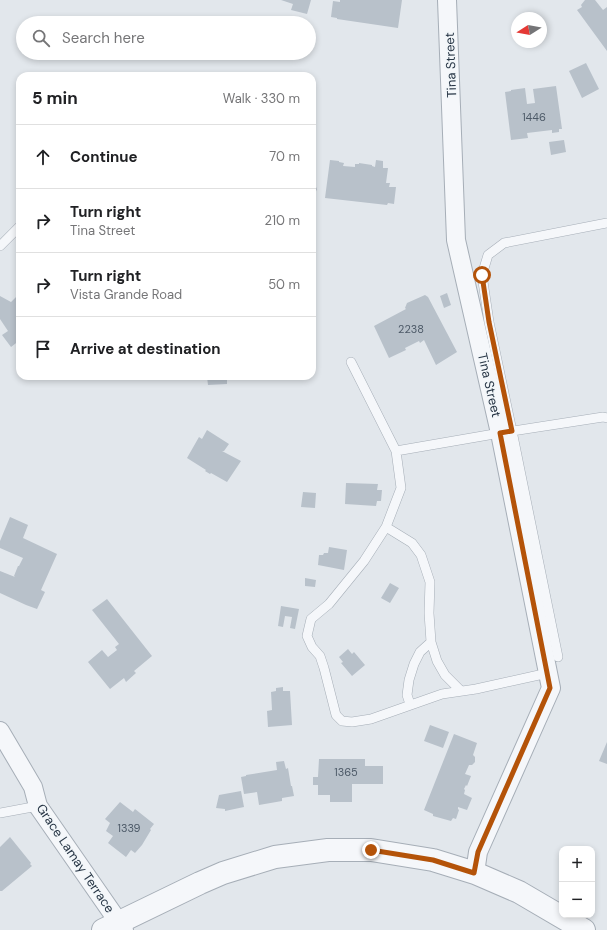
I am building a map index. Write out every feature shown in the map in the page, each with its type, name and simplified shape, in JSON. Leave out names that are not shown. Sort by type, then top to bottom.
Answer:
[{"type":"street","name":"Tina Street","points":[[447,0],[456,240],[506,432],[550,688],[478,852],[474,873]]},
{"type":"street","name":"Grace Lamay Terrace","points":[[0,731],[33,786],[38,806],[116,927]]},
{"type":"street","points":[[116,927],[200,882],[223,873],[275,857],[328,850],[371,850],[433,860],[474,873],[519,892],[584,930]]},
{"type":"lane","points":[[558,657],[506,432],[482,275],[488,255],[504,243],[607,223]]},
{"type":"lane","points":[[0,246],[16,230]]},
{"type":"lane","points":[[351,362],[396,451],[401,488],[386,527],[364,561],[329,604],[311,619],[307,636],[312,647],[320,656],[336,715],[342,721],[352,722],[371,719],[442,694],[548,674]]},
{"type":"lane","points":[[396,451],[506,432],[607,418]]},
{"type":"lane","points":[[386,527],[412,543],[421,555],[430,582],[429,612],[431,642],[437,661],[445,675],[461,691]]},
{"type":"lane","points":[[410,704],[407,695],[409,680],[414,664],[420,652],[431,642]]},
{"type":"lane","points":[[0,813],[38,806]]},
{"type":"building","points":[[281,0],[311,0],[307,14],[291,10],[293,4]]},
{"type":"building","points":[[340,0],[402,0],[398,28],[331,17],[333,1],[340,2]]},
{"type":"building","points":[[585,0],[595,0],[603,10],[607,7],[607,51],[577,10],[582,7],[581,5]]},
{"type":"building","points":[[586,63],[599,89],[582,98],[569,71]]},
{"type":"building","points":[[556,86],[562,129],[559,129],[559,132],[552,133],[552,130],[527,133],[528,138],[511,140],[505,92],[525,88],[527,104],[535,103],[533,89]]},
{"type":"building","points":[[564,140],[566,152],[551,155],[549,142]]},
{"type":"building","points":[[330,160],[344,163],[343,166],[355,167],[355,164],[359,163],[372,165],[375,167],[376,160],[383,161],[383,168],[388,168],[386,183],[390,183],[389,187],[396,187],[394,204],[388,203],[387,205],[325,198]]},
{"type":"building","points":[[447,293],[451,305],[444,308],[440,296]]},
{"type":"building","points":[[425,295],[428,297],[457,352],[436,365],[424,340],[420,343],[419,341],[405,348],[406,350],[389,358],[374,326],[406,309],[407,303]]},
{"type":"building","points":[[0,296],[11,302],[16,297],[16,343],[11,347],[2,335],[8,331],[0,319]]},
{"type":"building","points":[[207,380],[227,380],[227,384],[208,385]]},
{"type":"building","points":[[207,430],[229,444],[224,451],[222,451],[241,461],[227,482],[205,471],[206,470],[187,458],[199,437],[202,439]]},
{"type":"building","points":[[346,483],[378,484],[377,490],[382,490],[381,501],[377,501],[376,506],[345,504]]},
{"type":"building","points":[[303,492],[316,493],[315,508],[301,507]]},
{"type":"building","points":[[10,517],[28,525],[23,538],[57,554],[41,590],[45,592],[37,609],[0,593],[0,571],[15,577],[14,576],[18,566],[23,558],[0,548],[0,541]]},
{"type":"building","points":[[329,547],[347,550],[344,570],[318,565],[319,555],[328,553]]},
{"type":"building","points":[[305,578],[316,580],[315,587],[305,586]]},
{"type":"building","points":[[390,583],[399,588],[390,603],[381,598]]},
{"type":"building","points":[[107,599],[152,656],[134,671],[136,673],[126,682],[124,678],[110,689],[88,662],[102,650],[108,657],[117,650],[115,647],[119,644],[92,610]]},
{"type":"building","points":[[281,606],[299,609],[295,629],[290,628],[292,617],[285,616],[283,627],[278,626]]},
{"type":"building","points":[[348,649],[352,654],[354,652],[365,665],[352,676],[341,663],[343,662],[339,657]]},
{"type":"building","points":[[283,687],[283,691],[290,691],[292,725],[268,727],[267,711],[272,710],[271,692],[276,691],[276,688]]},
{"type":"building","points":[[430,725],[449,732],[443,748],[424,741]]},
{"type":"building","points":[[454,734],[477,743],[473,755],[475,757],[475,762],[472,765],[469,765],[465,774],[471,776],[467,786],[466,785],[464,789],[464,794],[472,798],[467,810],[458,807],[459,810],[456,819],[453,818],[451,821],[433,816],[433,814],[424,810]]},
{"type":"building","points":[[607,742],[607,764],[599,761]]},
{"type":"building","points":[[319,759],[365,759],[365,766],[383,766],[383,784],[352,784],[352,802],[330,802],[330,795],[318,795],[318,785],[313,785],[313,777],[318,777]]},
{"type":"building","points":[[284,761],[286,769],[288,768],[294,796],[282,798],[282,801],[259,805],[257,792],[244,794],[241,777],[277,770],[276,762]]},
{"type":"building","points":[[241,791],[244,807],[225,811],[225,809],[216,808],[219,795]]},
{"type":"building","points":[[120,802],[133,812],[135,809],[154,824],[142,845],[135,853],[131,850],[126,857],[108,843],[113,836],[106,831],[110,823],[105,819]]},
{"type":"building","points":[[10,837],[32,866],[2,891],[0,891],[0,847]]},
{"type":"route","points":[[371,850],[433,860],[474,873],[478,852],[550,688],[500,433],[512,431],[489,322],[482,275]]}]
